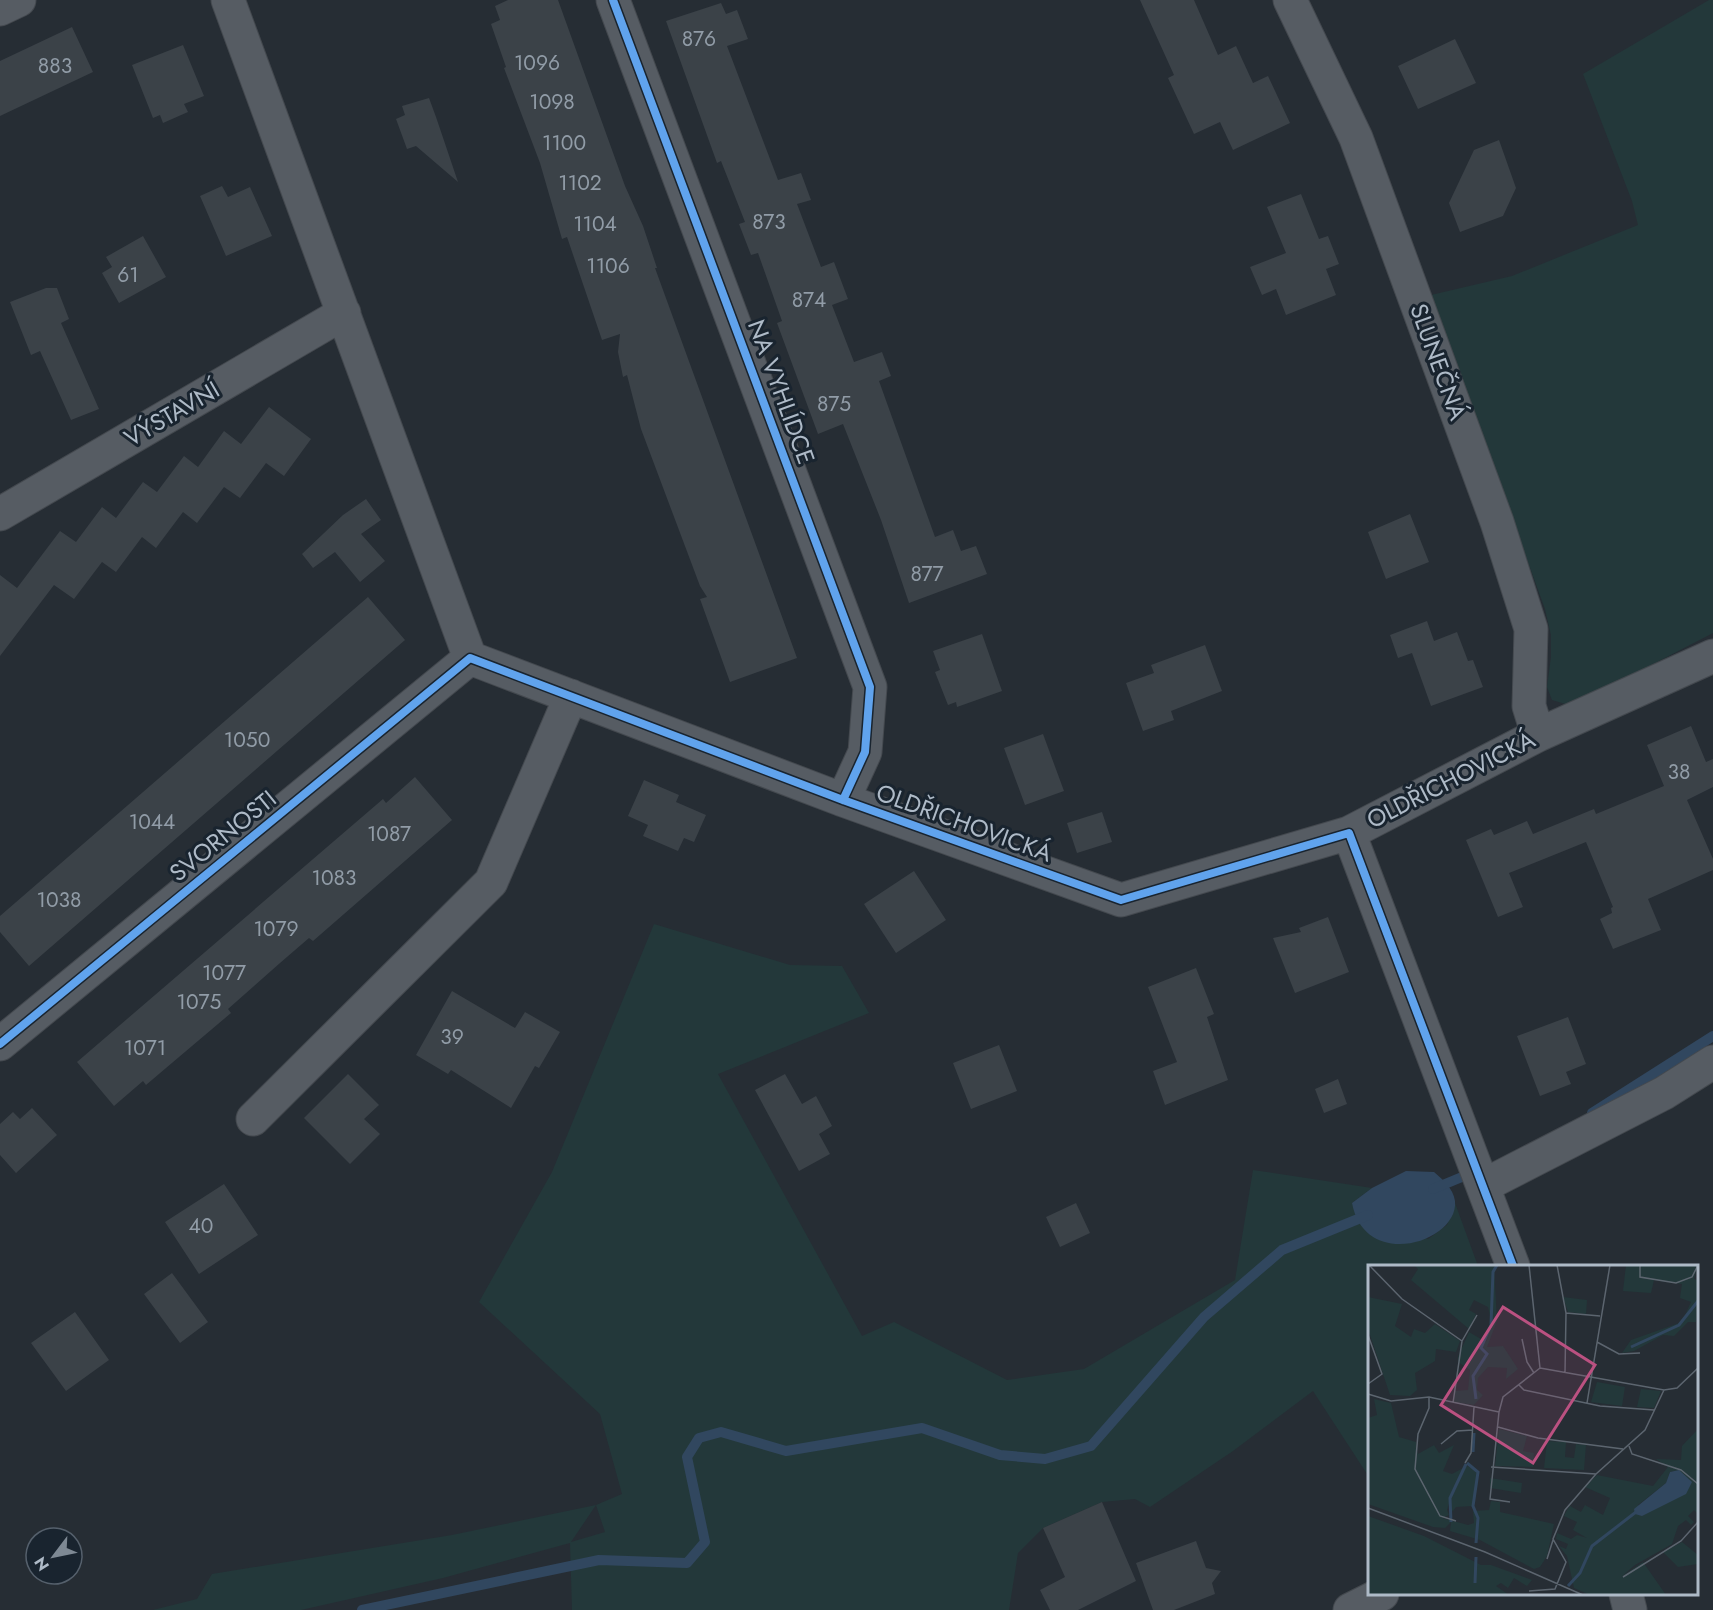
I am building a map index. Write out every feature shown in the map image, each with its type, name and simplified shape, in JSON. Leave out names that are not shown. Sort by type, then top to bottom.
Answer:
[{"type":"street","points":[[0,9],[19,0]]},
{"type":"street","points":[[228,0],[471,658]]},
{"type":"street","name":"NA VYHLÍDCE","points":[[614,0],[870,687],[866,752],[843,800]]},
{"type":"street","name":"SLUNEČNÁ","points":[[1290,0],[1356,138],[1497,522],[1532,629],[1529,706],[1538,735]]},
{"type":"street","name":"VÝSTAVNÍ","points":[[0,514],[344,313]]},
{"type":"street","name":"OLDŘICHOVICKÁ","points":[[471,658],[843,800],[1121,900],[1349,833],[1538,735],[1713,656]]},
{"type":"street","name":"SVORNOSTI","points":[[0,1044],[471,658]]},
{"type":"street","points":[[253,1119],[490,882],[571,696]]},
{"type":"street","points":[[1349,833],[1513,1265]]},
{"type":"street","points":[[1483,1186],[1664,1093],[1713,1062]]},
{"type":"street","points":[[1350,1610],[1378,1595]]},
{"type":"street","points":[[1626,1595],[1630,1610]]},
{"type":"green space","points":[[1709,0],[1713,0],[1713,633],[1572,706],[1552,700],[1547,687],[1551,635],[1545,609],[1431,295],[1512,276],[1638,225],[1632,201],[1583,74]]},
{"type":"green space","points":[[654,924],[790,965],[842,966],[869,1013],[718,1074],[862,1336],[894,1322],[1007,1380],[1084,1369],[1235,1280],[1253,1170],[1372,1188],[1352,1203],[1428,1239],[1447,1225],[1455,1203],[1478,1265],[1368,1265],[1368,1475],[1313,1391],[1233,1451],[1150,1507],[1135,1499],[1102,1502],[1043,1528],[1018,1553],[1009,1610],[572,1610],[570,1543],[443,1578],[301,1610],[153,1610],[197,1599],[212,1574],[452,1535],[596,1505],[622,1494],[600,1414],[479,1302],[552,1172]],"holes":[[[596,1505],[605,1532],[571,1542]]]},
{"type":"water","points":[[1406,1171],[1434,1172],[1441,1178],[1454,1196],[1452,1216],[1442,1228],[1428,1238],[1410,1243],[1391,1244],[1374,1238],[1360,1224],[1352,1203],[1372,1188]]},
{"type":"building","points":[[508,0],[558,0],[625,186],[643,226],[657,268],[655,268],[797,658],[730,682],[700,599],[707,597],[700,586],[641,429],[627,375],[623,377],[618,352],[620,334],[602,340],[567,237],[562,239],[540,163],[504,68],[506,67],[491,24],[500,20],[495,6]]},
{"type":"building","points":[[1140,0],[1194,0],[1218,55],[1236,46],[1253,83],[1268,76],[1290,123],[1233,150],[1220,122],[1194,134],[1168,78],[1174,75]]},
{"type":"building","points":[[721,3],[726,14],[737,10],[748,39],[727,46],[778,180],[801,173],[811,200],[797,204],[821,267],[834,262],[848,299],[832,305],[854,362],[882,352],[891,376],[879,381],[935,537],[953,530],[961,551],[976,546],[987,574],[909,603],[881,520],[843,424],[818,434],[777,323],[782,321],[758,253],[751,255],[739,224],[745,222],[721,161],[717,163],[666,21]]},
{"type":"building","points":[[72,27],[93,72],[0,116],[0,61]]},
{"type":"building","points":[[1455,39],[1476,83],[1418,109],[1398,66]]},
{"type":"building","points":[[183,45],[204,96],[184,104],[188,112],[163,123],[160,115],[153,118],[132,65]]},
{"type":"building","points":[[429,98],[458,182],[416,146],[407,149],[396,119],[405,115],[402,106]]},
{"type":"building","points":[[1499,140],[1516,188],[1503,216],[1460,232],[1449,203],[1474,150]]},
{"type":"building","points":[[222,186],[228,197],[250,187],[272,236],[226,256],[200,196]]},
{"type":"building","points":[[1301,194],[1319,239],[1328,236],[1339,264],[1326,269],[1336,295],[1286,315],[1276,289],[1262,295],[1250,267],[1286,253],[1267,207]]},
{"type":"building","points":[[143,236],[166,277],[119,303],[102,273],[112,267],[106,257]]},
{"type":"building","points":[[46,288],[57,288],[69,319],[61,323],[99,409],[71,420],[40,351],[31,355],[10,302]]},
{"type":"building","points":[[269,407],[311,439],[284,476],[266,463],[240,498],[224,487],[197,523],[183,512],[156,548],[142,537],[116,572],[102,562],[74,599],[54,585],[0,656],[0,575],[17,588],[60,531],[76,542],[102,507],[116,518],[143,482],[157,492],[184,456],[198,467],[224,431],[241,444]]},
{"type":"building","points":[[366,499],[381,520],[361,534],[385,561],[360,582],[335,552],[313,568],[302,554],[343,515]]},
{"type":"building","points":[[1410,514],[1429,562],[1386,579],[1368,532]]},
{"type":"building","points":[[368,597],[405,640],[29,966],[0,932],[0,916]]},
{"type":"building","points":[[1427,621],[1434,641],[1457,632],[1468,661],[1473,660],[1483,687],[1431,706],[1412,653],[1398,658],[1390,635]]},
{"type":"building","points":[[982,634],[1002,691],[957,707],[956,702],[948,705],[935,672],[940,670],[933,651]]},
{"type":"building","points":[[1205,645],[1222,691],[1171,711],[1174,720],[1143,731],[1126,683],[1154,673],[1151,665]]},
{"type":"building","points":[[1691,726],[1706,762],[1713,759],[1713,787],[1687,800],[1713,859],[1713,870],[1648,899],[1661,930],[1613,949],[1600,919],[1612,913],[1611,908],[1613,907],[1586,842],[1509,873],[1523,907],[1498,917],[1466,840],[1491,829],[1494,835],[1527,821],[1533,834],[1594,809],[1596,814],[1664,786],[1647,745]]},
{"type":"building","points":[[1043,734],[1064,791],[1025,805],[1004,748]]},
{"type":"building","points":[[415,777],[452,820],[313,941],[309,938],[280,963],[228,1009],[231,1013],[146,1085],[143,1081],[114,1106],[77,1062],[383,799],[386,803]]},
{"type":"building","points":[[644,780],[679,795],[676,802],[706,815],[694,842],[684,838],[678,851],[643,836],[648,825],[628,816]]},
{"type":"building","points":[[1102,812],[1112,842],[1077,853],[1067,823]]},
{"type":"building","points":[[914,871],[946,920],[896,953],[864,904]]},
{"type":"building","points":[[1328,917],[1349,972],[1295,993],[1273,938],[1301,932],[1299,928]]},
{"type":"building","points":[[1196,968],[1214,1014],[1207,1017],[1228,1080],[1165,1105],[1153,1071],[1177,1062],[1148,987]]},
{"type":"building","points":[[452,991],[515,1028],[525,1012],[560,1032],[539,1068],[535,1066],[511,1108],[451,1070],[448,1074],[416,1055]]},
{"type":"building","points":[[1568,1017],[1586,1064],[1566,1072],[1571,1084],[1540,1096],[1517,1036]]},
{"type":"building","points":[[999,1045],[1017,1091],[971,1109],[953,1063]]},
{"type":"building","points":[[348,1074],[379,1105],[364,1119],[380,1134],[350,1164],[304,1118]]},
{"type":"building","points":[[785,1074],[802,1104],[816,1096],[832,1126],[819,1134],[830,1154],[799,1171],[755,1090]]},
{"type":"building","points":[[1338,1079],[1347,1104],[1324,1113],[1315,1089]]},
{"type":"building","points":[[32,1108],[57,1135],[16,1173],[0,1155],[0,1124],[13,1112],[20,1119]]},
{"type":"building","points":[[224,1184],[258,1235],[199,1274],[165,1222]]},
{"type":"building","points":[[1076,1203],[1090,1233],[1060,1247],[1046,1217]]},
{"type":"building","points":[[172,1273],[208,1322],[180,1343],[144,1294]]},
{"type":"building","points":[[75,1312],[109,1360],[66,1391],[31,1343]]},
{"type":"building","points":[[1102,1502],[1136,1581],[1078,1610],[1050,1610],[1040,1590],[1065,1577],[1043,1528]]},
{"type":"building","points":[[1196,1541],[1206,1568],[1221,1571],[1212,1583],[1215,1594],[1174,1610],[1153,1610],[1136,1563]]},
{"type":"waterway","points":[[1592,1113],[1713,1036]]},
{"type":"waterway","points":[[1433,1189],[1474,1172]]},
{"type":"waterway","points":[[362,1610],[599,1560],[687,1563],[705,1542],[687,1457],[699,1438],[721,1432],[786,1451],[922,1428],[1000,1455],[1045,1459],[1091,1446],[1204,1317],[1282,1250],[1368,1215]]},
{"type":"cycle path","points":[[613,0],[870,687],[865,752],[843,800]]},
{"type":"cycle path","points":[[0,1044],[470,658],[843,800],[1121,900],[1349,833],[1513,1265]]}]
